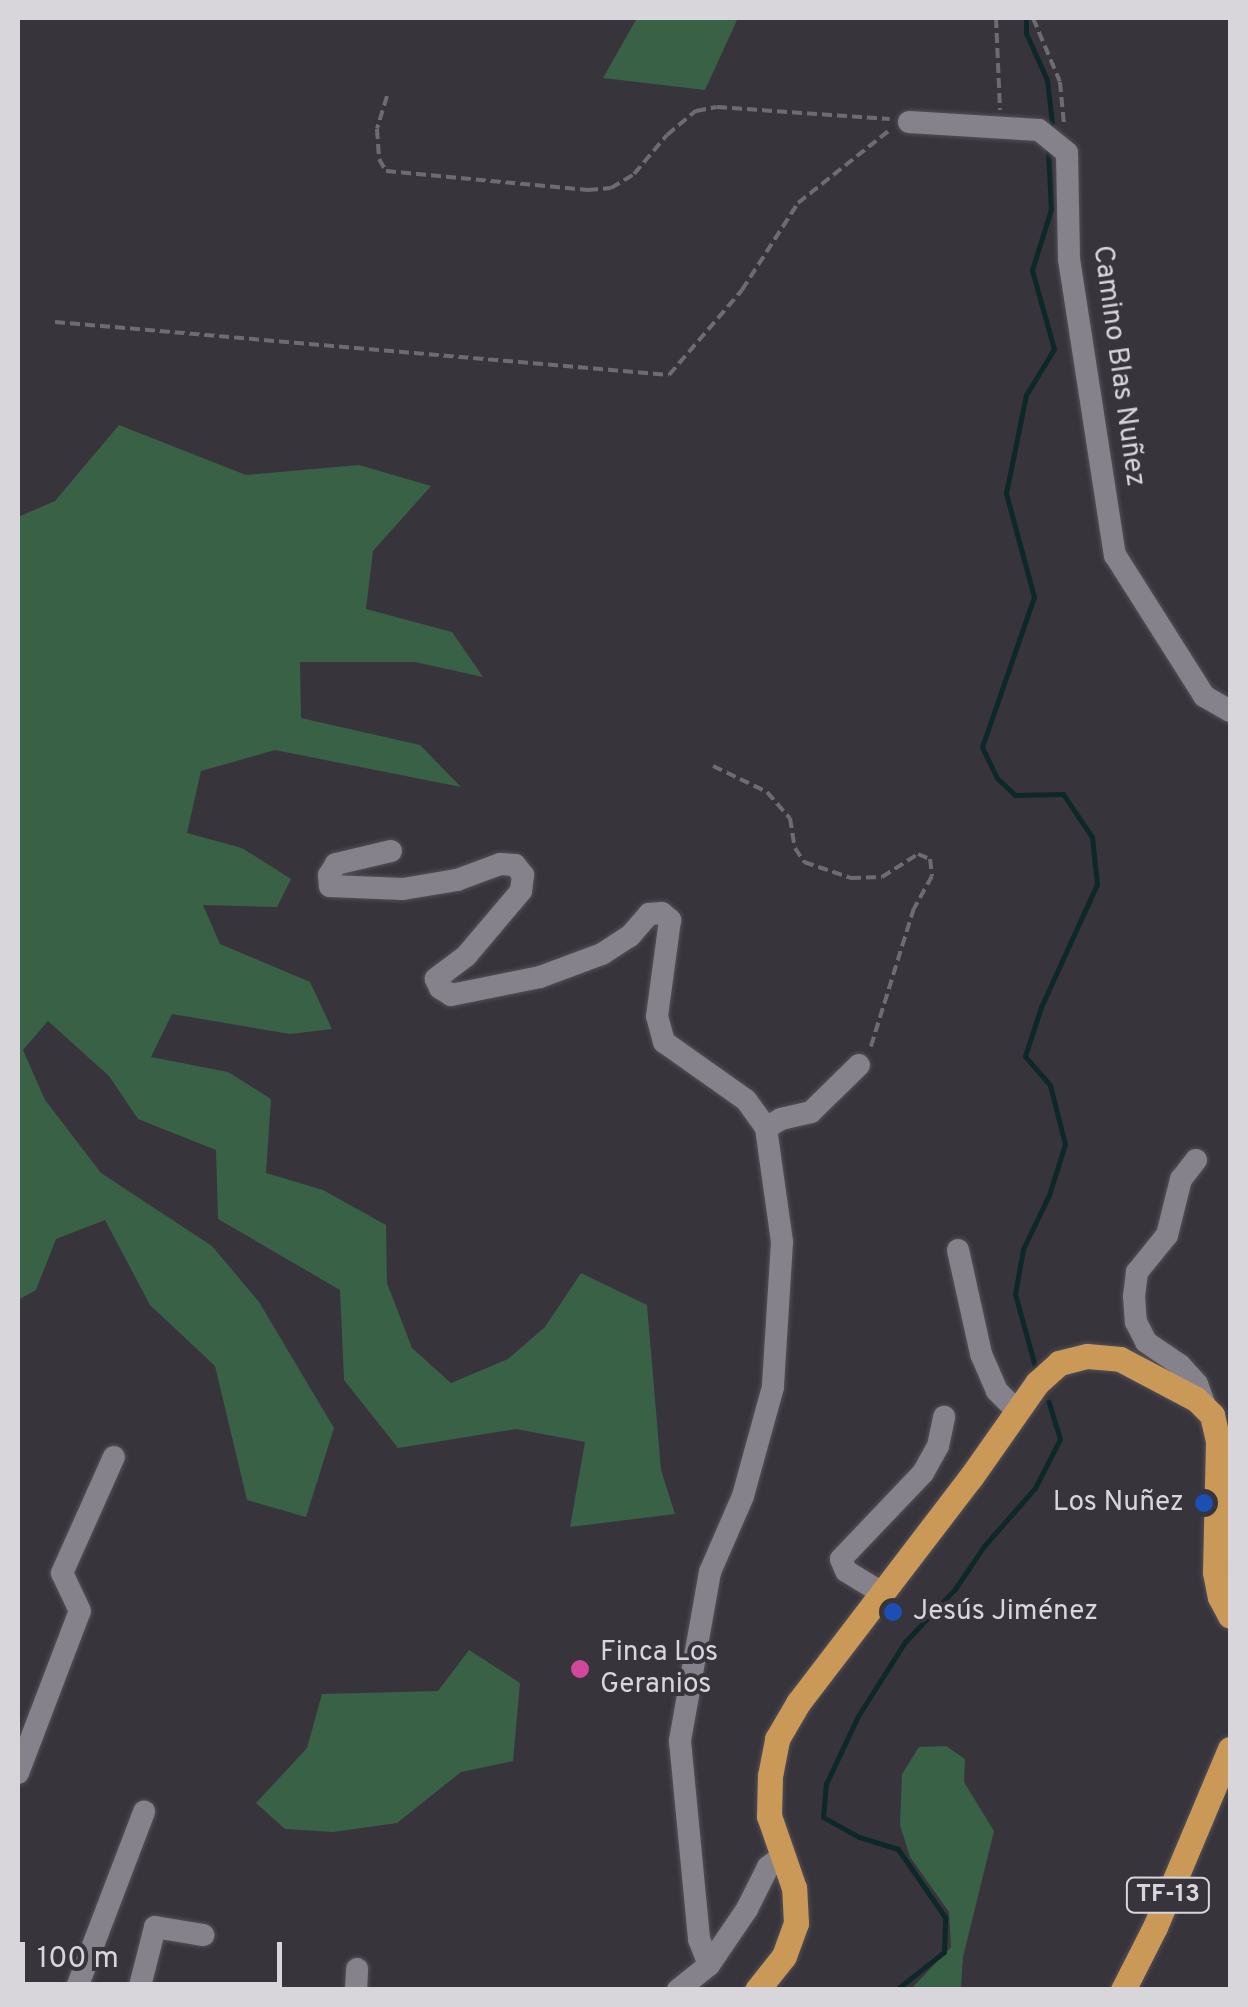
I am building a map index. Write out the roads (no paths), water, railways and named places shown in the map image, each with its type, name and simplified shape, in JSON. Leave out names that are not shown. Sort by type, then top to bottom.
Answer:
[{"type":"main road","points":[[757,1990],[784,1956],[796,1922],[794,1888],[770,1816],[777,1739],[798,1703],[1046,1372],[1059,1363],[1086,1356],[1134,1365],[1217,1419],[1214,1558],[1230,1616]]},
{"type":"main road","name":"TF-13","points":[[1123,1990],[1155,1928],[1230,1749]]},
{"type":"street","name":"Camino Blas Nuñez","points":[[910,122],[1038,130],[1067,153],[1069,259],[1116,555],[1204,696],[1230,712]]},
{"type":"street","points":[[390,851],[336,864],[328,875],[330,886],[403,889],[438,884],[500,864],[515,865],[523,875],[521,891],[466,956],[436,979],[440,988],[451,994],[540,976],[602,954],[630,936],[649,914],[662,913],[670,920],[657,1016],[664,1042],[746,1100],[766,1128],[782,1242],[772,1387],[743,1496],[719,1542],[710,1572],[680,1742],[699,1938],[709,1966]]},
{"type":"street","points":[[766,1128],[781,1118],[811,1112],[859,1065]]},
{"type":"street","points":[[1196,1160],[1181,1180],[1167,1235],[1137,1272],[1136,1322],[1146,1342],[1180,1365],[1197,1384],[1217,1419]]},
{"type":"street","points":[[958,1250],[981,1354],[997,1391],[1017,1411]]},
{"type":"street","points":[[882,1593],[846,1572],[842,1559],[922,1473],[938,1446],[944,1417]]},
{"type":"street","points":[[18,1773],[80,1610],[62,1574],[114,1457]]},
{"type":"street","points":[[76,1990],[144,1812]]},
{"type":"street","points":[[678,1990],[709,1966],[748,1910],[768,1866],[782,1856]]},
{"type":"street","points":[[139,1990],[155,1927],[203,1935]]},
{"type":"waterway","points":[[1026,18],[1026,33],[1047,80],[1052,123]]},
{"type":"waterway","points":[[1036,1370],[1015,1294],[1023,1249],[1049,1195],[1065,1144],[1050,1085],[1025,1056],[1041,1007],[1097,884],[1092,837],[1063,794],[1015,795],[997,778],[982,747],[1034,597],[1006,493],[1026,395],[1054,349],[1032,270],[1051,209],[1048,150]]},
{"type":"waterway","points":[[896,1990],[944,1952],[945,1917],[898,1849],[859,1837],[823,1817],[826,1784],[858,1716],[905,1642],[955,1589],[984,1546],[1035,1488],[1060,1439],[1049,1402]]},
{"type":"place","name":"Los Nuñez","points":[[1204,1503]]},
{"type":"place","name":"Jesús Jiménez","points":[[893,1612]]},
{"type":"place","name":"Finca Los Geranios","points":[[580,1669]]}]
